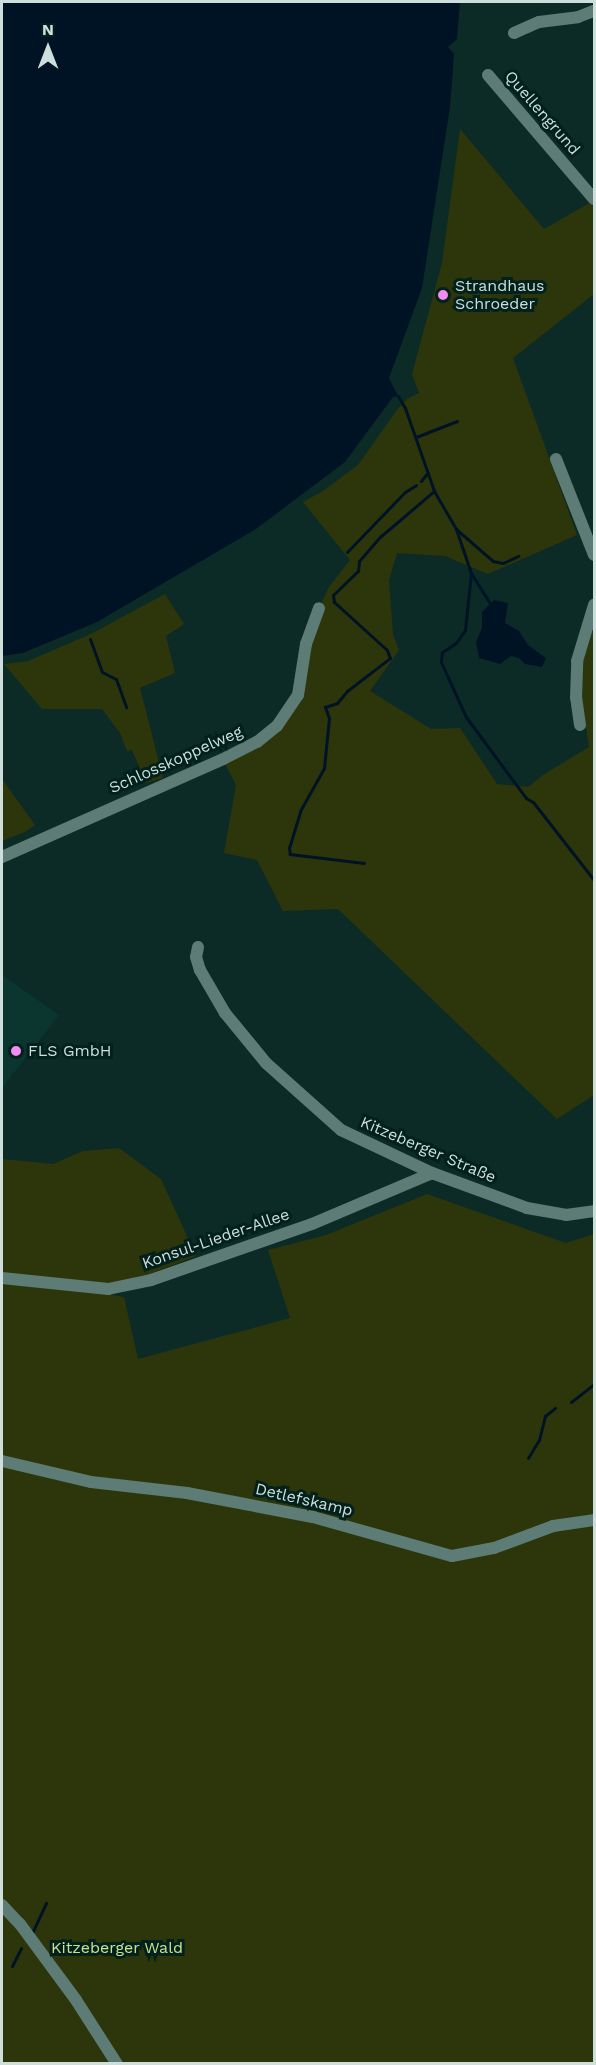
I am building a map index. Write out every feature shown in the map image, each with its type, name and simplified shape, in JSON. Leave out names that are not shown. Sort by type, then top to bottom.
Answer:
[{"type":"street","points":[[514,33],[539,22],[578,17],[594,11]]},
{"type":"street","name":"Quellengrund","points":[[488,75],[594,199]]},
{"type":"street","points":[[556,459],[594,555]]},
{"type":"street","points":[[580,725],[576,698],[577,661],[594,605]]},
{"type":"street","name":"Schlosskoppelweg","points":[[2,857],[223,759],[270,731],[298,695],[306,644],[319,608]]},
{"type":"street","name":"Kitzeberger Straße","points":[[198,947],[196,957],[200,970],[225,1013],[266,1063],[341,1130],[432,1173],[527,1208],[566,1215],[594,1211]]},
{"type":"street","name":"Konsul-Lieder-Allee","points":[[2,1278],[108,1289],[152,1280],[312,1224],[432,1173]]},
{"type":"street","name":"Detlefskamp","points":[[2,1461],[91,1482],[187,1493],[313,1517],[452,1556],[494,1548],[553,1526],[594,1520]]},
{"type":"street","points":[[2,1905],[20,1924],[76,2000],[117,2064]]},
{"type":"shaded area","name":"FLS GmbH","points":[[2,975],[59,1015],[2,1088]]},
{"type":"green space","points":[[460,129],[544,229],[591,202],[594,205],[594,294],[513,358],[577,535],[488,574],[445,556],[397,553],[389,580],[393,635],[399,650],[370,691],[431,729],[460,728],[497,784],[528,787],[543,775],[589,747],[582,698],[582,663],[594,628],[594,1095],[557,1119],[338,909],[283,911],[257,860],[224,853],[236,785],[223,759],[257,742],[295,697],[319,608],[329,587],[350,560],[303,502],[323,491],[358,465],[397,410],[407,399],[419,393],[412,374],[442,263]]},
{"type":"green space","points":[[165,594],[184,624],[166,636],[175,673],[140,688],[163,778],[146,783],[132,750],[127,751],[120,733],[102,709],[42,709],[4,664],[28,661],[91,634]]},
{"type":"green space","points":[[2,779],[35,825],[25,832],[2,841]]},
{"type":"green space","name":"Kitzeberger Wald","points":[[119,1148],[161,1179],[196,1256],[101,1293],[124,1297],[138,1359],[290,1318],[268,1250],[326,1235],[427,1194],[566,1243],[594,1234],[594,2063],[2,2063],[2,1159],[53,1164],[83,1151]]},
{"type":"water","points":[[2,2],[460,2],[457,39],[448,47],[454,54],[450,107],[422,288],[389,378],[398,396],[393,397],[345,462],[256,529],[97,622],[23,653],[2,656]]},
{"type":"water","points":[[494,600],[508,603],[505,623],[519,631],[528,645],[546,658],[542,667],[525,664],[519,658],[511,656],[500,664],[479,658],[476,642],[482,628],[482,612]]},
{"type":"waterway","points":[[398,396],[405,408],[434,491],[456,529],[471,573],[489,602]]},
{"type":"waterway","points":[[416,437],[457,421]]},
{"type":"waterway","points":[[421,481],[428,472]]},
{"type":"waterway","points":[[347,552],[405,492],[416,485]]},
{"type":"waterway","points":[[364,863],[290,854],[289,848],[300,811],[324,768],[329,718],[325,707],[337,703],[347,691],[390,658],[387,650],[334,602],[333,595],[358,571],[359,561],[381,536],[434,491]]},
{"type":"waterway","points":[[456,529],[493,561],[503,563],[518,556]]},
{"type":"waterway","points":[[471,573],[465,630],[456,643],[442,652],[441,662],[466,717],[526,798],[533,802],[594,880]]},
{"type":"waterway","points":[[90,639],[102,672],[116,679],[126,707]]},
{"type":"waterway","points":[[571,1402],[594,1384]]},
{"type":"waterway","points":[[528,1458],[539,1440],[545,1416],[555,1408]]},
{"type":"waterway","points":[[33,1931],[46,1903]]},
{"type":"waterway","points":[[12,1966],[21,1948]]},
{"type":"place","name":"Strandhaus Schroeder","points":[[443,295]]},
{"type":"place","name":"FLS GmbH","points":[[16,1051]]}]
